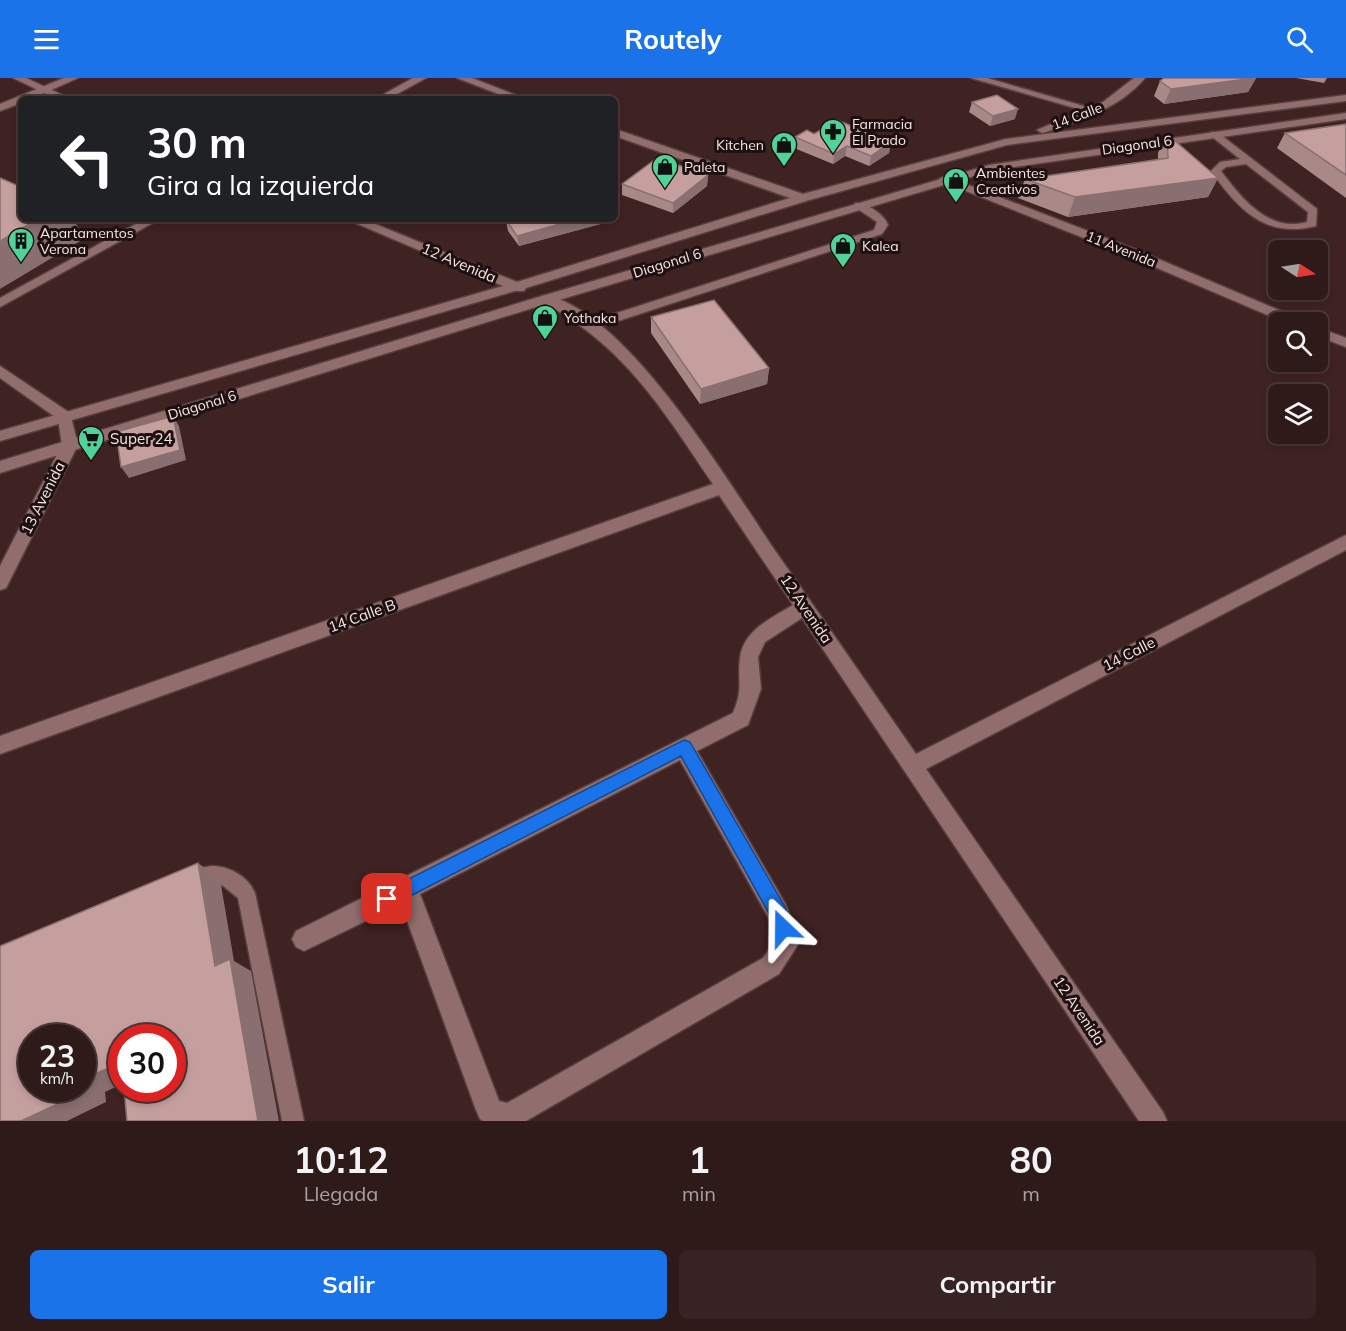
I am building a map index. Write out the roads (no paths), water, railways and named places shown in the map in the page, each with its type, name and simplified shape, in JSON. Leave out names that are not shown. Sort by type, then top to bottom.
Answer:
[{"type":"street","points":[[18,78],[59,96]]},
{"type":"street","points":[[29,96],[73,78]]},
{"type":"street","points":[[386,96],[421,78]]},
{"type":"street","points":[[462,78],[513,96]]},
{"type":"street","points":[[976,78],[1096,111]]},
{"type":"street","name":"14 Calle","points":[[1006,142],[1096,111],[1126,93],[1140,78]]},
{"type":"street","name":"Diagonal 6","points":[[0,436],[515,287],[802,198],[1006,142],[1346,98]]},
{"type":"street","points":[[0,108],[18,100]]},
{"type":"street","name":"Diagonal 6","points":[[0,467],[945,179],[993,167],[1346,116]]},
{"type":"street","points":[[618,133],[802,198]]},
{"type":"street","name":"11 Avenida","points":[[945,179],[1133,253],[1272,312]]},
{"type":"street","points":[[0,303],[148,222]]},
{"type":"street","name":"12 Avenida","points":[[359,222],[547,299],[593,325],[612,342],[653,387],[1154,1121]]},
{"type":"street","points":[[1328,336],[1346,343]]},
{"type":"street","points":[[0,371],[65,417]]},
{"type":"street","name":"13 Avenida","points":[[0,583],[70,445],[65,417]]},
{"type":"street","name":"14 Calle B","points":[[0,745],[723,487]]},
{"type":"street","name":"14 Calle","points":[[912,766],[1346,542]]},
{"type":"street","points":[[304,939],[741,719],[751,689],[749,657],[758,637],[804,607]]},
{"type":"street","points":[[407,889],[489,1110],[500,1116],[510,1116],[771,966],[787,943],[778,913],[684,747]]},
{"type":"lane","points":[[1214,134],[1249,160],[1313,211],[1312,224],[1294,228],[1271,225],[1251,210],[1216,171],[1224,164],[1249,160]]},
{"type":"lane","points":[[593,325],[878,232],[883,225],[882,221],[859,205]]},
{"type":"lane","points":[[177,884],[212,873],[230,877],[246,894],[293,1121]]},
{"type":"place","name":"Farmacia El Prado","points":[[833,155]]},
{"type":"place","name":"Kitchen","points":[[784,168]]},
{"type":"place","name":"Paleta","points":[[665,190]]},
{"type":"place","name":"Ambientes Creativos","points":[[956,204]]},
{"type":"place","name":"Apartamentos Verona","points":[[21,264]]},
{"type":"place","name":"Kalea","points":[[843,269]]},
{"type":"place","name":"Yothaka","points":[[545,341]]},
{"type":"place","name":"Super 24","points":[[91,462]]}]
